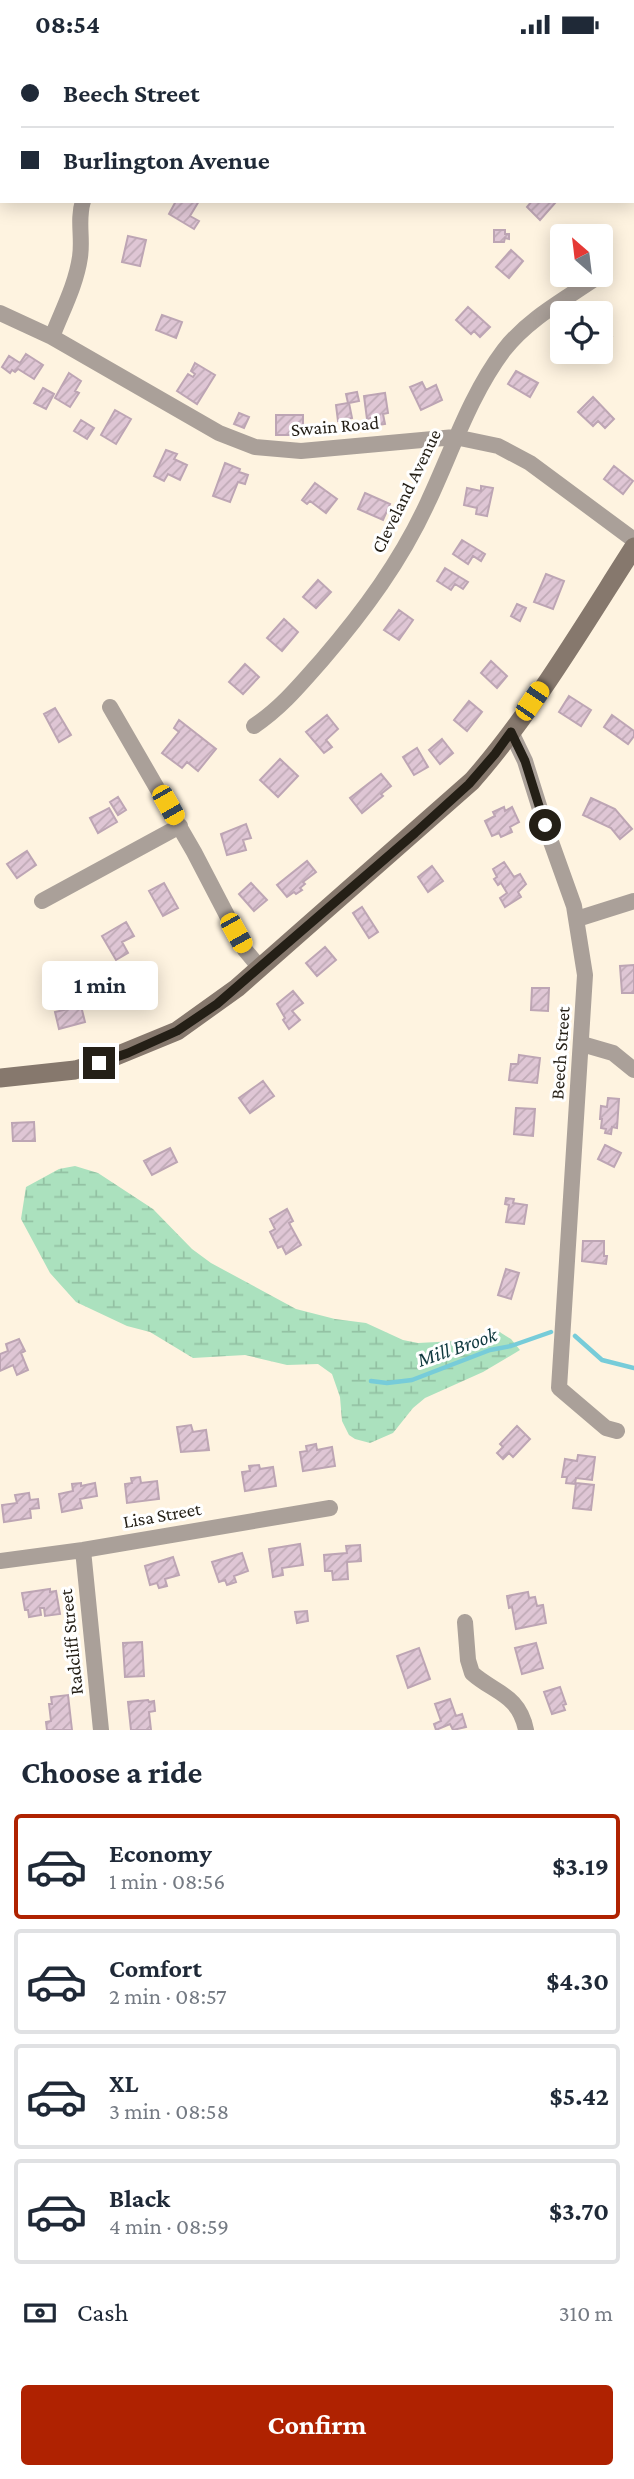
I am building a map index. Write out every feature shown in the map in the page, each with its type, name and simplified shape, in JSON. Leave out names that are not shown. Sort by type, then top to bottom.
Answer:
[{"type":"main road","points":[[0,1077],[75,1070],[109,1060],[177,1031],[237,988],[472,781],[511,732],[634,547]]},
{"type":"street","points":[[52,337],[77,270],[82,203]]},
{"type":"street","name":"Cleveland Avenue","points":[[254,726],[285,702],[383,583],[405,549],[455,437],[493,367],[510,343],[539,316],[582,287]]},
{"type":"street","name":"Swain Road","points":[[0,313],[52,337],[209,427],[255,447],[302,451],[455,437],[498,446],[523,458],[634,540]]},
{"type":"street","points":[[110,707],[180,826],[245,950],[260,968]]},
{"type":"street","name":"Beech Street","points":[[511,732],[525,761],[577,919],[586,984],[559,1388],[606,1428],[617,1431]]},
{"type":"street","points":[[41,901],[180,826]]},
{"type":"street","points":[[577,919],[634,901]]},
{"type":"street","points":[[582,1044],[613,1053],[634,1070]]},
{"type":"street","name":"Lisa Street","points":[[0,1561],[83,1550],[330,1508]]},
{"type":"street","name":"Radcliff Street","points":[[83,1550],[102,1730]]},
{"type":"street","points":[[465,1622],[468,1660],[472,1672],[511,1701],[522,1716],[526,1730]]},
{"type":"green space","points":[[75,1166],[98,1173],[153,1209],[192,1249],[211,1263],[296,1309],[335,1319],[366,1323],[403,1340],[418,1343],[456,1341],[498,1331],[511,1339],[520,1350],[483,1372],[425,1398],[413,1408],[393,1433],[370,1443],[355,1439],[349,1435],[342,1421],[340,1397],[332,1374],[318,1364],[287,1365],[245,1355],[193,1358],[150,1332],[127,1326],[76,1302],[50,1273],[21,1219],[26,1187],[59,1169]]},
{"type":"building","points":[[175,203],[198,203],[190,216],[199,221],[194,229],[169,214]]},
{"type":"building","points":[[530,203],[555,203],[540,220],[527,207]]},
{"type":"building","points":[[494,230],[505,230],[509,239],[494,242]]},
{"type":"building","points":[[128,236],[146,240],[140,266],[122,262]]},
{"type":"building","points":[[511,250],[523,261],[509,278],[496,267]]},
{"type":"building","points":[[468,307],[490,327],[480,337],[474,331],[471,334],[456,320]]},
{"type":"building","points":[[162,315],[182,322],[176,338],[156,330]]},
{"type":"building","points":[[26,354],[43,365],[34,379],[18,369],[10,373],[2,367],[9,356],[20,363]]},
{"type":"building","points":[[195,363],[215,375],[197,404],[177,391],[188,374],[193,377],[195,374],[191,371]]},
{"type":"building","points":[[516,371],[538,383],[530,397],[508,384]]},
{"type":"building","points":[[69,373],[81,381],[75,391],[79,393],[70,407],[55,398]]},
{"type":"building","points":[[422,382],[426,390],[436,385],[442,400],[421,410],[410,387]]},
{"type":"building","points":[[43,388],[54,394],[46,409],[34,403]]},
{"type":"building","points":[[357,392],[359,401],[349,403],[352,418],[338,421],[336,405],[348,403],[346,394]]},
{"type":"building","points":[[385,393],[388,413],[383,414],[385,424],[372,426],[371,418],[367,419],[364,396]]},
{"type":"building","points":[[593,397],[614,419],[605,428],[598,421],[593,426],[578,412]]},
{"type":"building","points":[[115,410],[131,419],[116,444],[101,435]]},
{"type":"building","points":[[239,413],[249,417],[244,428],[234,424]]},
{"type":"building","points":[[276,415],[303,415],[303,425],[298,425],[298,435],[276,435]]},
{"type":"building","points":[[81,420],[94,428],[87,439],[74,431]]},
{"type":"building","points":[[166,450],[177,454],[174,459],[187,465],[180,480],[168,474],[164,481],[154,476]]},
{"type":"building","points":[[225,463],[248,475],[245,484],[238,482],[230,502],[213,496]]},
{"type":"building","points":[[614,466],[633,481],[623,494],[604,479]]},
{"type":"building","points":[[315,483],[337,499],[326,513],[310,501],[307,504],[302,500]]},
{"type":"building","points":[[481,486],[493,488],[487,516],[476,514],[477,508],[464,505],[467,488],[481,491]]},
{"type":"building","points":[[365,493],[390,504],[383,520],[358,509]]},
{"type":"building","points":[[462,540],[485,554],[481,561],[473,556],[468,564],[453,554]]},
{"type":"building","points":[[445,568],[468,582],[463,589],[455,584],[451,590],[437,581]]},
{"type":"building","points":[[546,574],[564,581],[553,609],[534,602]]},
{"type":"building","points":[[318,580],[331,592],[316,608],[303,597]]},
{"type":"building","points":[[517,604],[526,608],[520,621],[511,616]]},
{"type":"building","points":[[399,610],[413,620],[399,640],[384,630]]},
{"type":"building","points":[[284,619],[298,632],[282,651],[267,638]]},
{"type":"building","points":[[491,661],[507,676],[497,688],[481,673]]},
{"type":"building","points":[[245,664],[259,677],[243,694],[229,682]]},
{"type":"building","points":[[569,696],[591,710],[581,726],[559,712]]},
{"type":"building","points":[[469,701],[482,712],[467,731],[454,720]]},
{"type":"building","points":[[55,708],[71,735],[59,742],[44,714]]},
{"type":"building","points":[[327,715],[338,729],[326,740],[332,747],[324,753],[306,732]]},
{"type":"building","points":[[612,715],[634,731],[628,744],[604,727]]},
{"type":"building","points":[[179,720],[216,749],[198,771],[187,762],[182,768],[162,753],[179,732],[174,728]]},
{"type":"building","points":[[442,739],[453,753],[440,764],[429,750]]},
{"type":"building","points":[[417,748],[428,767],[414,775],[403,757]]},
{"type":"building","points":[[280,759],[298,776],[278,797],[260,780]]},
{"type":"building","points":[[381,774],[391,786],[362,813],[350,798]]},
{"type":"building","points":[[118,797],[126,810],[118,815],[110,802]]},
{"type":"building","points":[[591,798],[615,809],[632,829],[620,839],[611,828],[583,815]]},
{"type":"building","points":[[504,807],[505,811],[512,807],[519,822],[510,827],[512,832],[501,837],[499,833],[492,836],[485,821],[495,816],[493,812]]},
{"type":"building","points":[[109,808],[117,822],[98,833],[90,818]]},
{"type":"building","points":[[246,824],[251,838],[243,840],[246,850],[227,855],[221,834]]},
{"type":"building","points":[[27,851],[36,865],[17,878],[7,864]]},
{"type":"building","points":[[307,861],[316,872],[303,882],[305,884],[300,888],[302,890],[287,897],[277,885]]},
{"type":"building","points":[[504,862],[514,877],[520,874],[526,884],[518,892],[521,897],[505,907],[500,898],[507,893],[501,883],[498,885],[494,879],[497,877],[493,869]]},
{"type":"building","points":[[432,866],[443,881],[428,892],[418,877]]},
{"type":"building","points":[[164,883],[178,908],[163,916],[149,891]]},
{"type":"building","points":[[251,883],[267,900],[254,911],[239,894]]},
{"type":"building","points":[[362,907],[378,932],[369,938],[353,913]]},
{"type":"building","points":[[126,922],[134,936],[122,942],[128,953],[116,960],[102,936]]},
{"type":"building","points":[[325,947],[336,960],[317,976],[306,963]]},
{"type":"building","points":[[634,965],[634,993],[622,993],[620,966]]},
{"type":"building","points":[[532,988],[549,988],[548,1011],[531,1010]]},
{"type":"building","points":[[293,991],[303,1003],[292,1011],[300,1020],[289,1029],[277,1004]]},
{"type":"building","points":[[81,1006],[85,1022],[59,1029],[55,1012]]},
{"type":"building","points":[[519,1055],[540,1058],[537,1083],[509,1080],[511,1064],[518,1064]]},
{"type":"building","points":[[263,1081],[274,1096],[250,1113],[239,1098]]},
{"type":"building","points":[[608,1098],[619,1099],[617,1128],[612,1127],[611,1134],[605,1133],[606,1129],[601,1128],[600,1119],[601,1106],[607,1107]]},
{"type":"building","points":[[516,1108],[535,1109],[533,1136],[514,1134]]},
{"type":"building","points":[[34,1122],[35,1141],[13,1141],[12,1123]]},
{"type":"building","points":[[605,1145],[621,1153],[614,1167],[598,1159]]},
{"type":"building","points":[[170,1148],[177,1162],[152,1175],[144,1161]]},
{"type":"building","points":[[506,1198],[514,1199],[513,1203],[527,1205],[524,1224],[506,1222],[509,1205],[505,1204]]},
{"type":"building","points":[[287,1209],[293,1221],[289,1223],[301,1245],[286,1254],[282,1246],[278,1248],[270,1232],[275,1229],[270,1219]]},
{"type":"building","points":[[583,1241],[604,1241],[606,1264],[582,1261]]},
{"type":"building","points":[[506,1269],[519,1273],[511,1299],[498,1295]]},
{"type":"building","points":[[19,1339],[25,1351],[21,1353],[28,1370],[17,1375],[13,1365],[0,1371],[0,1354],[8,1351],[6,1344]]},
{"type":"building","points":[[191,1425],[193,1432],[206,1430],[209,1450],[181,1452],[177,1427]]},
{"type":"building","points":[[517,1426],[530,1439],[513,1457],[509,1453],[503,1459],[497,1453],[503,1447],[500,1444]]},
{"type":"building","points":[[316,1444],[317,1450],[332,1447],[335,1466],[303,1471],[300,1452],[307,1451],[306,1446]]},
{"type":"building","points":[[578,1455],[595,1457],[592,1480],[576,1478],[575,1484],[566,1483],[567,1477],[562,1477],[565,1459],[577,1461]]},
{"type":"building","points":[[259,1465],[260,1469],[273,1467],[276,1486],[245,1491],[242,1472],[250,1471],[249,1466]]},
{"type":"building","points":[[140,1477],[141,1483],[157,1481],[159,1499],[127,1503],[125,1484],[132,1483],[131,1478]]},
{"type":"building","points":[[81,1483],[81,1486],[95,1483],[97,1496],[80,1499],[82,1508],[62,1512],[59,1494],[73,1491],[72,1484]]},
{"type":"building","points":[[576,1483],[594,1485],[591,1510],[573,1508]]},
{"type":"building","points":[[29,1493],[30,1500],[38,1499],[39,1508],[30,1509],[31,1518],[4,1522],[2,1505],[17,1503],[15,1495]]},
{"type":"building","points":[[300,1544],[303,1565],[282,1568],[283,1575],[273,1577],[269,1549]]},
{"type":"building","points":[[360,1545],[361,1561],[347,1562],[348,1579],[333,1580],[332,1571],[325,1571],[324,1555],[347,1553],[346,1546]]},
{"type":"building","points":[[242,1553],[248,1571],[234,1576],[236,1582],[227,1585],[225,1580],[219,1582],[212,1562]]},
{"type":"building","points":[[173,1557],[179,1575],[165,1579],[167,1586],[159,1588],[157,1583],[150,1585],[145,1566]]},
{"type":"building","points":[[50,1589],[50,1592],[56,1591],[60,1614],[45,1616],[44,1608],[40,1608],[41,1615],[29,1617],[22,1593]]},
{"type":"building","points":[[528,1592],[529,1598],[535,1597],[537,1606],[543,1605],[546,1623],[516,1629],[507,1596]]},
{"type":"building","points":[[307,1611],[308,1621],[297,1623],[295,1612]]},
{"type":"building","points":[[142,1642],[144,1676],[125,1677],[123,1643]]},
{"type":"building","points":[[536,1643],[543,1668],[522,1674],[515,1648]]},
{"type":"building","points":[[419,1648],[430,1679],[408,1688],[397,1656]]},
{"type":"building","points":[[560,1687],[566,1704],[563,1705],[565,1710],[552,1714],[544,1692]]},
{"type":"building","points":[[68,1695],[72,1730],[47,1730],[46,1722],[51,1721],[51,1697]]},
{"type":"building","points":[[450,1699],[456,1716],[462,1714],[466,1727],[453,1730],[450,1724],[436,1730],[434,1724],[441,1721],[435,1704]]},
{"type":"building","points":[[154,1701],[155,1711],[149,1712],[151,1730],[131,1730],[128,1702]]},
{"type":"waterway","name":"Mill Brook","points":[[371,1381],[387,1383],[412,1380],[490,1350],[511,1346],[551,1332]]},
{"type":"waterway","name":"Mill Brook","points":[[575,1336],[602,1360],[634,1368]]},
{"type":"route","points":[[99,1063],[177,1031],[237,988],[469,784],[511,732],[525,761],[545,825]]}]
